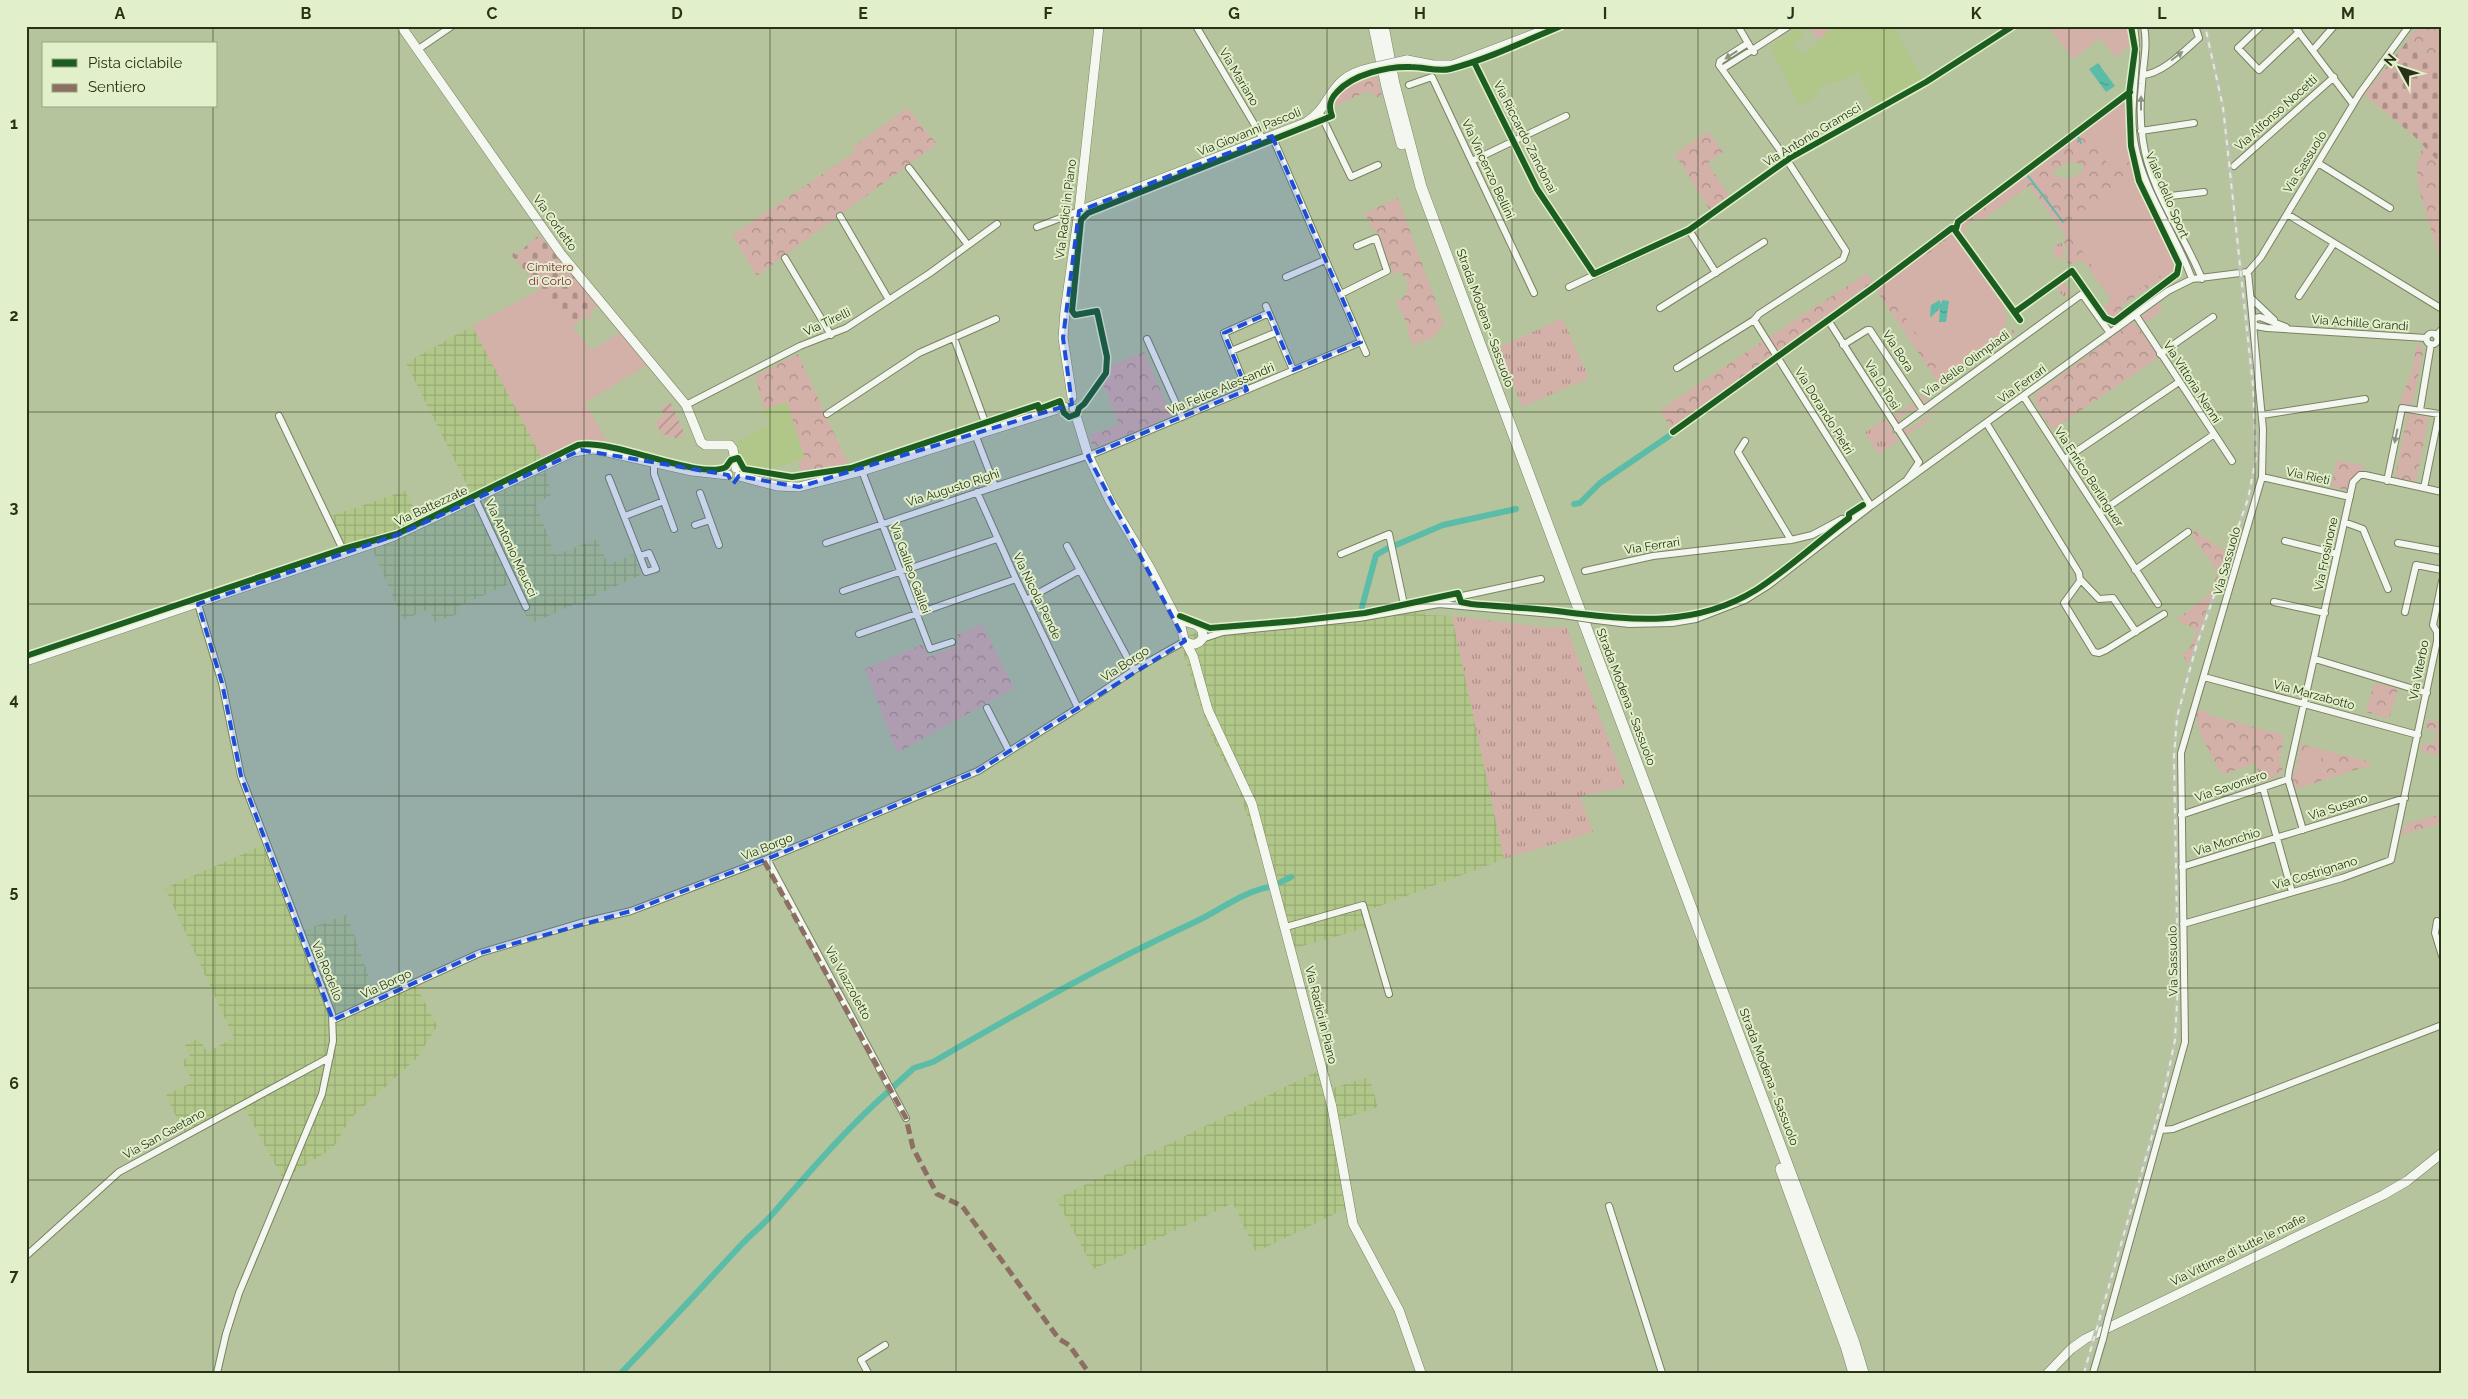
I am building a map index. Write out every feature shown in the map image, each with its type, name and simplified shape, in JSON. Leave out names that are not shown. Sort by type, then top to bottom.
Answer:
[{"type":"highway","name":"Strada Modena - Sassuolo","points":[[1374,26],[1386,87],[1414,189],[1752,1091],[1846,1346],[1854,1373]]},
{"type":"highway","name":"Strada Modena - Sassuolo","points":[[1382,26],[1394,84],[1422,187],[1854,1343],[1863,1373]]},
{"type":"highway","points":[[1854,1343],[1868,1373]]},
{"type":"street","name":"Via Corletto","points":[[401,26],[561,254],[686,405],[701,442],[708,445],[728,443],[732,447],[737,468]]},
{"type":"street","points":[[417,50],[452,26]]},
{"type":"street","name":"Via Radici in Piano","points":[[1099,26],[1063,338],[1069,404],[1088,456],[1110,501],[1177,618],[1195,662],[1208,710],[1252,804],[1332,1107],[1353,1224],[1399,1310],[1420,1373]]},
{"type":"street","name":"Via Mariano","points":[[1196,26],[1268,137],[1341,294],[1366,353]]},
{"type":"street","name":"Via Giovanni Pascoli","points":[[1079,211],[1305,123],[1316,114],[1339,82],[1353,73],[1407,60],[1443,66],[1472,58],[1555,26]]},
{"type":"street","points":[[1738,26],[1753,51]]},
{"type":"street","points":[[1722,69],[1753,51],[1788,26]]},
{"type":"street","name":"Via Antonio Gramsci","points":[[1569,287],[1689,230],[1787,160],[1926,82],[2013,26]]},
{"type":"street","name":"Viale dello Sport","points":[[2134,26],[2137,53],[2133,94],[2135,145],[2149,188],[2192,279]]},
{"type":"street","name":"Viale dello Sport","points":[[2144,26],[2146,52],[2142,75],[2142,131],[2148,162],[2162,197],[2193,255],[2202,279]]},
{"type":"street","points":[[2142,75],[2150,74],[2166,64],[2199,38],[2195,26]]},
{"type":"street","points":[[2261,26],[2238,48],[2259,70],[2296,29],[2354,104]]},
{"type":"street","points":[[2313,50],[2334,26]]},
{"type":"street","name":"Via Sassuolo","points":[[2093,1373],[2185,1042],[2181,753],[2262,477],[2264,443],[2248,272],[2260,257],[2354,104],[2409,26]]},
{"type":"street","name":"Via Sassuolo","points":[[2402,36],[2415,26]]},
{"type":"street","points":[[1677,368],[1754,320],[1759,314],[1843,259],[1846,254],[1846,248],[1787,160],[1719,65],[1720,61],[1748,43]]},
{"type":"street","name":"Via Riccardo Zandonai","points":[[1472,58],[1538,190],[1594,274]]},
{"type":"street","name":"Via Vincenzo Bellini","points":[[1409,85],[1432,77],[1534,293]]},
{"type":"street","name":"Via Alfonso Nocetti","points":[[2234,166],[2334,77]]},
{"type":"street","points":[[1316,114],[1321,115],[1351,178],[1378,165]]},
{"type":"street","points":[[1472,162],[1566,116]]},
{"type":"street","points":[[2142,131],[2194,122]]},
{"type":"street","points":[[2318,163],[2390,208]]},
{"type":"street","points":[[909,168],[968,245]]},
{"type":"street","name":"Viale dello Sport","points":[[2162,197],[2204,192]]},
{"type":"street","points":[[1037,227],[1079,211]]},
{"type":"street","points":[[2287,214],[2442,309]]},
{"type":"street","points":[[840,216],[889,300]]},
{"type":"street","name":"Via Tirelli","points":[[686,405],[797,348],[831,335],[889,300],[997,224]]},
{"type":"street","points":[[1689,230],[1716,273]]},
{"type":"street","points":[[1341,294],[1387,271],[1387,264],[1376,238],[1357,246]]},
{"type":"street","points":[[1660,308],[1764,242]]},
{"type":"street","points":[[2300,296],[2334,243]]},
{"type":"street","points":[[785,258],[831,335]]},
{"type":"street","points":[[1286,277],[1325,260]]},
{"type":"street","name":"Via Ferrari","points":[[1197,626],[1206,630],[1223,632],[1349,619],[1439,604],[1650,625],[1696,619],[1719,612],[1745,600],[1769,585],[1871,506],[2176,286],[2192,279],[2248,272]]},
{"type":"street","name":"Via delle Olimpiadi","points":[[1897,429],[2082,294],[2110,333]]},
{"type":"street","name":"Via Achille Grandi","points":[[2251,296],[2259,308],[2281,325]]},
{"type":"street","points":[[1266,306],[1293,370]]},
{"type":"street","points":[[1247,390],[1224,333],[1269,313]]},
{"type":"street","name":"Via Vittoria Nenni","points":[[2135,314],[2213,435],[2232,461]]},
{"type":"street","name":"Via Achille Grandi","points":[[2292,330],[2260,316],[2255,318],[2253,322],[2256,326],[2292,330],[2426,338],[2430,334],[2436,336]]},
{"type":"street","points":[[2160,354],[2213,317]]},
{"type":"street","points":[[827,414],[919,353],[996,319]]},
{"type":"street","name":"Via Dorando Pietri","points":[[1754,320],[1871,506]]},
{"type":"street","name":"Via D. Tosi","points":[[1828,320],[1919,462]]},
{"type":"street","points":[[2254,337],[2259,332],[2272,328]]},
{"type":"street","points":[[2420,410],[2431,344],[2437,340],[2436,336],[2442,329]]},
{"type":"street","name":"Via Bora","points":[[1843,345],[1870,330],[1923,410]]},
{"type":"street","points":[[1232,352],[1277,332]]},
{"type":"street","points":[[954,338],[985,422],[990,428]]},
{"type":"street","points":[[2426,338],[2431,344]]},
{"type":"street","points":[[1147,339],[1182,417]]},
{"type":"street","name":"Via Felice Alessandri","points":[[1088,456],[1362,342]]},
{"type":"street","points":[[2065,459],[2179,382]]},
{"type":"street","name":"Via Enrico Berlinguer","points":[[2024,397],[2158,604]]},
{"type":"street","points":[[2262,415],[2365,399]]},
{"type":"street","points":[[737,468],[777,486],[799,487],[862,471],[1069,404]]},
{"type":"street","points":[[2387,481],[2402,408],[2420,410],[2439,414],[2424,488]]},
{"type":"street","points":[[279,416],[345,554]]},
{"type":"street","points":[[1987,424],[2079,573],[2080,579],[2099,599],[2114,598],[2136,632]]},
{"type":"street","points":[[974,434],[995,486]]},
{"type":"street","points":[[2099,513],[2213,435]]},
{"type":"street","points":[[1745,441],[1738,452],[1791,540]]},
{"type":"street","name":"Via Battezzate","points":[[26,661],[402,534],[475,498],[581,450],[599,450],[654,463],[728,475],[729,470],[737,468]]},
{"type":"street","points":[[1905,482],[1919,462],[1925,462],[1943,455]]},
{"type":"street","name":"Via Augusto Righi","points":[[826,543],[1088,456]]},
{"type":"street","points":[[654,463],[654,474],[674,528]]},
{"type":"street","name":"Via Galileo Galilei","points":[[862,471],[915,615],[930,650],[952,642]]},
{"type":"street","name":"Via Frosinone","points":[[2288,779],[2326,613],[2353,482],[2360,475],[2442,492]]},
{"type":"street","name":"Via Rieti","points":[[2262,477],[2350,497]]},
{"type":"street","points":[[609,478],[640,556]]},
{"type":"street","name":"Via Nicola Pende","points":[[977,492],[1016,579],[1078,708]]},
{"type":"street","points":[[700,493],[719,545]]},
{"type":"street","name":"Via Antonio Meucci","points":[[475,498],[526,606]]},
{"type":"street","points":[[625,516],[664,502]]},
{"type":"street","name":"Via Ferrari","points":[[1585,570],[1653,556],[1791,540],[1812,535],[1842,519]]},
{"type":"street","points":[[695,525],[710,520]]},
{"type":"street","points":[[2344,522],[2363,529],[2388,589]]},
{"type":"street","points":[[2135,570],[2188,532]]},
{"type":"street","points":[[1341,554],[1389,534],[1405,609]]},
{"type":"street","points":[[1812,535],[1821,545]]},
{"type":"street","points":[[843,591],[997,538]]},
{"type":"street","points":[[2285,542],[2337,554]]},
{"type":"street","points":[[2398,543],[2442,551]]},
{"type":"street","points":[[1067,546],[1134,670]]},
{"type":"street","points":[[2405,612],[2416,565],[2442,570]]},
{"type":"street","points":[[1026,600],[1080,570]]},
{"type":"street","points":[[859,634],[1016,579]]},
{"type":"street","name":"Via Ferrari","points":[[1439,604],[1448,599],[1540,579]]},
{"type":"street","points":[[2080,579],[2064,603],[2096,653],[2106,650],[2164,614]]},
{"type":"street","name":"Via Viterbo","points":[[2418,735],[2437,641],[2437,632],[2433,625],[2442,581]]},
{"type":"street","points":[[2274,602],[2326,613]]},
{"type":"street","name":"Via Rodello","points":[[198,604],[222,683],[241,776],[302,940],[328,1001],[333,1020],[330,1057],[322,1094],[239,1293],[228,1327],[217,1373]]},
{"type":"street","points":[[1177,618],[1197,626]]},
{"type":"street","points":[[1197,626],[1187,626],[1185,639],[1192,644],[1200,641]]},
{"type":"street","name":"Via Radici in Piano","points":[[1195,662],[1203,632],[1197,626]]},
{"type":"street","name":"Via Ferrari","points":[[1200,641],[1223,632]]},
{"type":"street","name":"Via Borgo","points":[[333,1020],[480,954],[580,923],[631,911],[768,860],[978,771],[1185,639]]},
{"type":"street","points":[[2315,659],[2427,693]]},
{"type":"street","name":"Via Marzabotto","points":[[2204,676],[2418,735]]},
{"type":"street","points":[[987,708],[1009,751]]},
{"type":"street","points":[[2405,798],[2418,735]]},
{"type":"street","points":[[2288,779],[2303,830]]},
{"type":"street","name":"Via Savoniero","points":[[2181,815],[2288,779]]},
{"type":"street","points":[[2263,788],[2292,892]]},
{"type":"street","name":"Via Susano","points":[[2278,838],[2405,798]]},
{"type":"street","name":"Via Costrignano","points":[[2183,924],[2389,862],[2392,857],[2405,798]]},
{"type":"street","name":"Via Monchio","points":[[2182,867],[2278,838]]},
{"type":"street","name":"Via Viazzoletto","points":[[768,860],[906,1118]]},
{"type":"street","points":[[1286,927],[1363,905],[1389,994]]},
{"type":"street","points":[[2436,921],[2436,939],[2442,956]]},
{"type":"street","points":[[2161,1130],[2173,1129],[2442,1025]]},
{"type":"street","name":"Via San Gaetano","points":[[26,1256],[119,1172],[330,1057]]},
{"type":"street","name":"Via Vittime di tutte le mafie","points":[[2048,1373],[2071,1349],[2085,1339],[2383,1195],[2407,1181],[2442,1153]]},
{"type":"street","points":[[1609,1206],[1662,1373]]},
{"type":"street","points":[[868,1373],[861,1360],[885,1345]]},
{"type":"highlighted area","points":[[1272,136],[1361,342],[1293,370],[1269,313],[1224,333],[1247,390],[1088,456],[1185,641],[978,771],[767,859],[631,911],[480,953],[333,1020],[241,776],[222,683],[198,604],[402,533],[581,450],[728,475],[733,484],[739,476],[799,487],[1072,404],[1063,338],[1079,211]]},
{"type":"shaded area","points":[[1833,26],[1886,26],[1888,30],[1894,27],[1926,85],[1878,110],[1857,73],[1839,82],[1822,85],[1814,98],[1800,106],[1770,46],[1798,28],[1804,34],[1793,45],[1804,56]]},
{"type":"shaded area","points":[[472,326],[544,460],[551,495],[536,505],[555,555],[597,539],[608,565],[634,554],[641,575],[530,624],[511,583],[459,606],[461,613],[435,622],[429,609],[403,620],[372,548],[344,556],[328,517],[405,491],[420,521],[473,497],[406,363]]},
{"type":"shaded area","points":[[787,401],[805,459],[771,469],[769,473],[743,467],[736,442],[769,425],[764,409]]},
{"type":"shaded area","points":[[1422,602],[1425,615],[1452,616],[1504,859],[1364,912],[1366,928],[1288,950],[1269,881],[1234,777],[1220,754],[1208,728],[1182,649],[1188,636],[1192,633],[1294,622],[1359,613],[1405,603]]},
{"type":"shaded area","points":[[270,842],[301,931],[347,915],[376,997],[413,980],[437,1026],[417,1058],[350,1119],[333,1148],[283,1179],[244,1107],[186,1137],[166,1095],[193,1082],[182,1061],[190,1056],[185,1045],[199,1038],[207,1052],[234,1038],[165,888]]},
{"type":"shaded area","points":[[1328,1066],[1333,1088],[1369,1077],[1378,1107],[1339,1120],[1351,1206],[1256,1252],[1233,1203],[1094,1269],[1056,1199]]},
{"type":"green space","points":[[1806,26],[1833,26],[1819,40]]},
{"type":"green space","points":[[2047,26],[2128,26],[2131,44],[2115,57],[2100,38],[2073,59]]},
{"type":"green space","points":[[2419,26],[2442,26],[2442,66],[2407,38]]},
{"type":"green space","points":[[2408,40],[2442,66],[2442,174],[2439,162],[2414,136],[2364,95]]},
{"type":"green space","points":[[1377,77],[1382,96],[1375,98],[1373,92],[1369,93],[1368,91],[1333,107],[1332,103],[1336,97],[1351,84]]},
{"type":"green space","points":[[2127,98],[2128,145],[2132,160],[2113,172],[2084,128]]},
{"type":"green space","points":[[907,108],[937,144],[757,276],[732,235],[855,152],[852,148]]},
{"type":"green space","points":[[2084,127],[2113,171],[2132,160],[2136,175],[2140,177],[2181,267],[2177,276],[2173,272],[2121,306],[2123,313],[2119,318],[2110,319],[2102,309],[2111,299],[2083,261],[2069,264],[2066,261],[2067,250],[2063,240],[2067,237],[2029,186],[1982,220],[1972,220],[1965,228],[1966,234],[1962,236],[1958,231],[1884,288],[1947,375],[1938,382],[1874,287],[1780,355],[1769,337],[1867,273],[1876,286],[1952,228],[1956,229],[1958,222]],"holes":[[[2069,162],[2083,164],[2083,171],[2070,179],[2055,176],[2054,170]],[[2065,225],[2176,265],[2160,275]]]},
{"type":"green space","points":[[1708,131],[1723,152],[1708,163],[1730,197],[1710,211],[1675,154]]},
{"type":"green space","points":[[2423,145],[2439,162],[2442,174],[2442,267],[2418,186],[2417,165]]},
{"type":"green space","points":[[2132,177],[2176,265],[2118,303],[2064,225]]},
{"type":"green space","points":[[1398,198],[1444,324],[1435,336],[1413,346],[1407,330],[1409,329],[1395,298],[1401,300],[1407,292],[1407,280],[1399,271],[1394,275],[1376,230],[1373,231],[1365,213]]},
{"type":"green space","points":[[1955,233],[2008,306],[2003,311],[2007,317],[2005,328],[2001,332],[2003,334],[1947,375],[1884,288]]},
{"type":"green space","name":"Cimitero di Corlo","points":[[539,235],[599,304],[590,312],[592,316],[590,319],[584,317],[573,327],[511,255],[513,252],[516,255]]},
{"type":"green space","points":[[2061,242],[2064,249],[2062,260],[2054,257],[2054,247]]},
{"type":"green space","points":[[2062,280],[2071,293],[2064,298],[2055,285]]},
{"type":"green space","points":[[541,289],[592,350],[628,328],[648,351],[644,353],[648,364],[585,403],[615,455],[582,447],[545,464],[472,326]]},
{"type":"green space","points":[[2158,303],[2163,310],[2146,322],[2142,316]]},
{"type":"green space","points":[[1561,319],[1589,378],[1522,407],[1499,347]]},
{"type":"green space","points":[[2131,323],[2136,324],[2159,357],[2052,430],[2035,402],[2035,394]]},
{"type":"green space","points":[[2014,329],[2016,331],[1976,361],[1975,359]]},
{"type":"green space","points":[[1763,341],[1774,359],[1673,432],[1660,410]]},
{"type":"green space","points":[[2416,343],[2421,346],[2423,353],[2413,402],[2412,405],[2400,404],[2414,363]]},
{"type":"green space","points":[[1144,352],[1172,417],[1162,419],[1152,425],[1097,447],[1093,446],[1088,436],[1119,424],[1103,384],[1111,365]]},
{"type":"green space","points":[[798,354],[849,466],[802,475],[798,461],[805,459],[787,402],[764,409],[755,376]]},
{"type":"green space","points":[[1938,384],[1941,388],[1925,399],[1927,403],[1922,403],[1919,399]]},
{"type":"green space","points":[[807,396],[815,415],[804,420],[795,401]]},
{"type":"green space","points":[[1949,401],[1928,418],[1929,420],[1906,436],[1905,426],[1908,430]]},
{"type":"green space","points":[[671,403],[685,435],[676,439],[672,435],[669,439],[667,434],[662,436],[655,421],[664,416],[661,407]]},
{"type":"green space","points":[[1913,403],[1916,406],[1914,412],[1912,409],[1900,417],[1902,421],[1896,421],[1893,416]]},
{"type":"green space","points":[[2408,412],[2429,417],[2416,482],[2395,478]]},
{"type":"green space","points":[[1885,419],[1899,441],[1878,454],[1865,432]]},
{"type":"green space","points":[[2337,460],[2365,466],[2363,472],[2355,475],[2350,488],[2346,490],[2331,487]]},
{"type":"green space","points":[[2195,529],[2227,552],[2188,665],[2182,653],[2189,650],[2197,630],[2176,620],[2210,594],[2218,572],[2192,536]]},
{"type":"green space","points":[[1452,616],[1552,628],[1566,626],[1626,787],[1580,796],[1593,832],[1504,859]]},
{"type":"green space","points":[[982,624],[1014,688],[897,753],[865,669],[923,644],[928,657],[959,645],[956,635]]},
{"type":"green space","points":[[2374,683],[2398,688],[2389,719],[2366,712]]},
{"type":"green space","points":[[2197,709],[2209,713],[2209,715],[2284,735],[2279,765],[2283,766],[2281,774],[2261,782],[2256,763],[2222,775],[2201,734],[2196,717]]},
{"type":"green space","points":[[2427,720],[2442,723],[2442,756],[2421,752],[2423,743],[2434,744],[2437,731],[2426,728]]},
{"type":"green space","points":[[2301,744],[2371,762],[2371,765],[2296,789],[2295,784],[2290,785],[2290,772],[2295,773]]},
{"type":"green space","points":[[2305,746],[2323,750],[2316,778],[2298,774]]},
{"type":"green space","points":[[2442,814],[2442,823],[2398,836],[2399,830],[2406,828],[2407,823]]},
{"type":"water","points":[[2098,63],[2115,86],[2106,92],[2089,69]]},
{"type":"water","points":[[1940,300],[1940,304],[1943,300],[1949,301],[1946,322],[1939,322],[1940,308],[1930,316],[1931,305]]},
{"type":"waterway","points":[[2076,133],[2081,143]]},
{"type":"waterway","points":[[2028,176],[2063,222]]},
{"type":"waterway","points":[[1953,228],[1958,224]]},
{"type":"waterway","points":[[1574,504],[1580,503],[1600,483],[1672,434]]},
{"type":"waterway","points":[[1396,545],[1443,525],[1516,509]]},
{"type":"waterway","points":[[1362,607],[1376,555],[1390,547]]},
{"type":"waterway","points":[[1281,882],[1291,877]]},
{"type":"waterway","points":[[893,1087],[914,1068],[933,1062],[1030,1006],[1241,897],[1269,887]]},
{"type":"waterway","points":[[621,1373],[741,1245],[768,1219],[845,1134],[889,1091]]},
{"type":"railway","points":[[2084,1373],[2163,1098],[2175,1040],[2178,984],[2174,757],[2177,717],[2196,647],[2248,499],[2256,458],[2253,386],[2223,107],[2205,26]]},
{"type":"marked path","points":[[764,861],[906,1118],[913,1148],[937,1194],[962,1206],[1059,1339],[1069,1345],[1089,1373]]},
{"type":"cycle path","points":[[26,656],[343,549],[397,534],[578,445],[612,447],[677,464],[714,470],[726,467],[731,460],[738,458],[744,469],[792,477],[851,468],[1038,405],[1039,409],[1060,401],[1064,413],[1069,417],[1077,414],[1079,408],[1084,404],[1106,373],[1107,357],[1097,311],[1075,315],[1072,311],[1081,220],[1088,213],[1332,116],[1330,106],[1331,100],[1335,95],[1352,80],[1371,72],[1402,67],[1450,69],[1492,55],[1561,26]]},
{"type":"cycle path","points":[[1474,62],[1537,189],[1594,274],[1689,230],[1790,158],[1926,82],[2013,26]]},
{"type":"cycle path","points":[[2015,312],[2072,271],[2105,318],[2114,322],[2177,274],[2179,264],[2139,181],[2131,146],[2129,94],[2135,49],[2131,26]]},
{"type":"cycle path","points":[[1673,432],[1874,287],[1952,228],[1956,229],[1958,222],[2130,92]]},
{"type":"cycle path","points":[[1954,229],[2020,320]]},
{"type":"cycle path","points":[[1180,616],[1210,628],[1296,621],[1365,613],[1458,593],[1461,602],[1471,604],[1639,619],[1686,616],[1710,611],[1756,590],[1792,564],[1849,518],[1849,514],[1863,505]]}]
